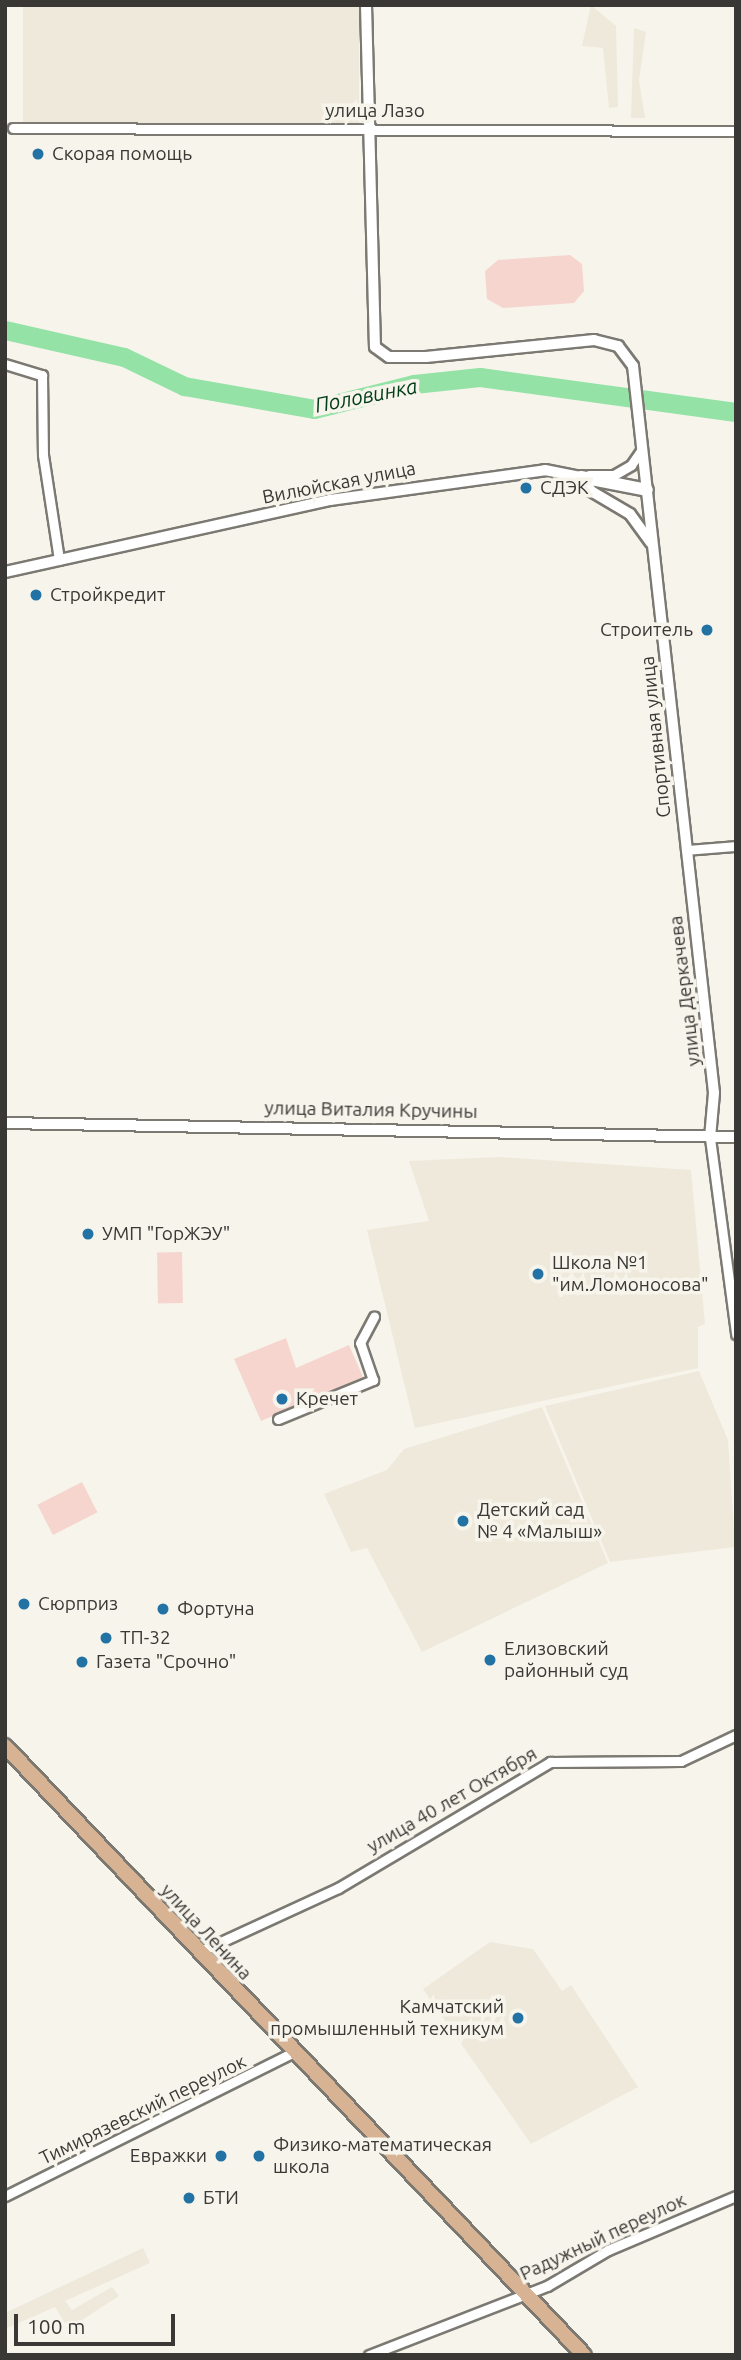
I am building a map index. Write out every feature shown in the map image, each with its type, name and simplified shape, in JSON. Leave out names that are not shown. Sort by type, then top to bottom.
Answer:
[{"type":"main road","points":[[581,477],[647,491]]},
{"type":"main road","name":"улица Ленина","points":[[5,1746],[293,2052],[584,2355]]},
{"type":"street","points":[[366,5],[367,129]]},
{"type":"street","name":"улица Лазо","points":[[13,128],[736,131]]},
{"type":"street","name":"Спортивная улица","points":[[367,129],[375,347],[389,357],[426,357],[594,340],[628,353],[635,382],[685,846]]},
{"type":"street","points":[[5,363],[42,374],[43,455],[59,560]]},
{"type":"street","points":[[581,477],[614,475],[631,466],[642,444]]},
{"type":"street","name":"Вилюйская улица","points":[[5,572],[330,500],[475,476],[545,470],[581,477]]},
{"type":"street","points":[[581,477],[591,491],[630,514],[653,546]]},
{"type":"street","points":[[685,846],[736,846]]},
{"type":"street","name":"улица Деркачева","points":[[685,846],[714,1093],[710,1138]]},
{"type":"street","name":"улица Виталия Кручины","points":[[5,1123],[736,1137]]},
{"type":"street","points":[[710,1138],[736,1334]]},
{"type":"street","points":[[278,1419],[373,1380],[360,1343],[374,1317]]},
{"type":"street","name":"улица 40 лет Октября","points":[[199,1952],[338,1888],[550,1762],[681,1761],[736,1735]]},
{"type":"street","name":"Тимирязевский переулок","points":[[5,2196],[293,2052]]},
{"type":"street","name":"Радужный переулок","points":[[369,2355],[525,2293],[664,2224],[736,2196]]},
{"type":"shaded area","points":[[23,5],[359,5],[359,124],[23,124]]},
{"type":"shaded area","points":[[591,5],[616,26],[618,107],[609,108],[603,48],[582,46]]},
{"type":"shaded area","points":[[634,28],[646,32],[639,80],[645,118],[631,118]]},
{"type":"shaded area","points":[[570,255],[582,264],[584,291],[574,303],[503,308],[487,299],[485,271],[498,260]]},
{"type":"shaded area","name":"Школа №1 \"им.Ломоносова\"","points":[[499,1157],[691,1170],[705,1324],[698,1327],[698,1368],[415,1428],[367,1230],[429,1221],[409,1161]]},
{"type":"shaded area","points":[[157,1252],[182,1252],[183,1303],[158,1303]]},
{"type":"shaded area","name":"Кречет","points":[[286,1338],[296,1368],[349,1345],[363,1377],[261,1421],[234,1359]]},
{"type":"shaded area","points":[[699,1371],[728,1440],[735,1547],[610,1562],[545,1406]]},
{"type":"shaded area","name":"Детский сад № 4 «Малыш»","points":[[542,1407],[608,1563],[422,1652],[367,1548],[351,1552],[324,1494],[387,1470],[404,1449]]},
{"type":"shaded area","points":[[82,1482],[97,1512],[53,1535],[37,1505]]},
{"type":"shaded area","name":"Камчатский промышленный техникум","points":[[490,1942],[533,1949],[562,1991],[571,1985],[638,2087],[531,2144],[423,1989]]},
{"type":"shaded area","points":[[143,2248],[150,2263],[65,2301],[72,2310],[112,2287],[119,2296],[82,2320],[65,2323],[55,2307],[5,2329],[5,2313]]},
{"type":"waterway","name":"Половинка","points":[[5,330],[124,357],[184,386],[314,409],[414,384],[480,377],[736,412]]},
{"type":"place","name":"Скорая помощь","points":[[38,154]]},
{"type":"place","name":"СДЭК","points":[[526,488]]},
{"type":"place","name":"Стройкредит","points":[[36,595]]},
{"type":"place","name":"Строитель","points":[[707,630]]},
{"type":"place","name":"УМП \"ГорЖЭУ\"","points":[[88,1234]]},
{"type":"place","name":"Школа №1 \"им.Ломоносова\"","points":[[538,1274]]},
{"type":"place","name":"Кречет","points":[[282,1399]]},
{"type":"place","name":"Детский сад № 4 «Малыш»","points":[[463,1521]]},
{"type":"place","name":"Сюрприз","points":[[24,1604]]},
{"type":"place","name":"Фортуна","points":[[163,1609]]},
{"type":"place","name":"ТП-32","points":[[106,1638]]},
{"type":"place","name":"Елизовский районный суд","points":[[490,1660]]},
{"type":"place","name":"Газета \"Срочно\"","points":[[82,1662]]},
{"type":"place","name":"Камчатский промышленный техникум","points":[[518,2018]]},
{"type":"place","name":"Евражки","points":[[221,2156]]},
{"type":"place","name":"Физико-математическая школа","points":[[259,2156]]},
{"type":"place","name":"БТИ","points":[[189,2198]]}]
